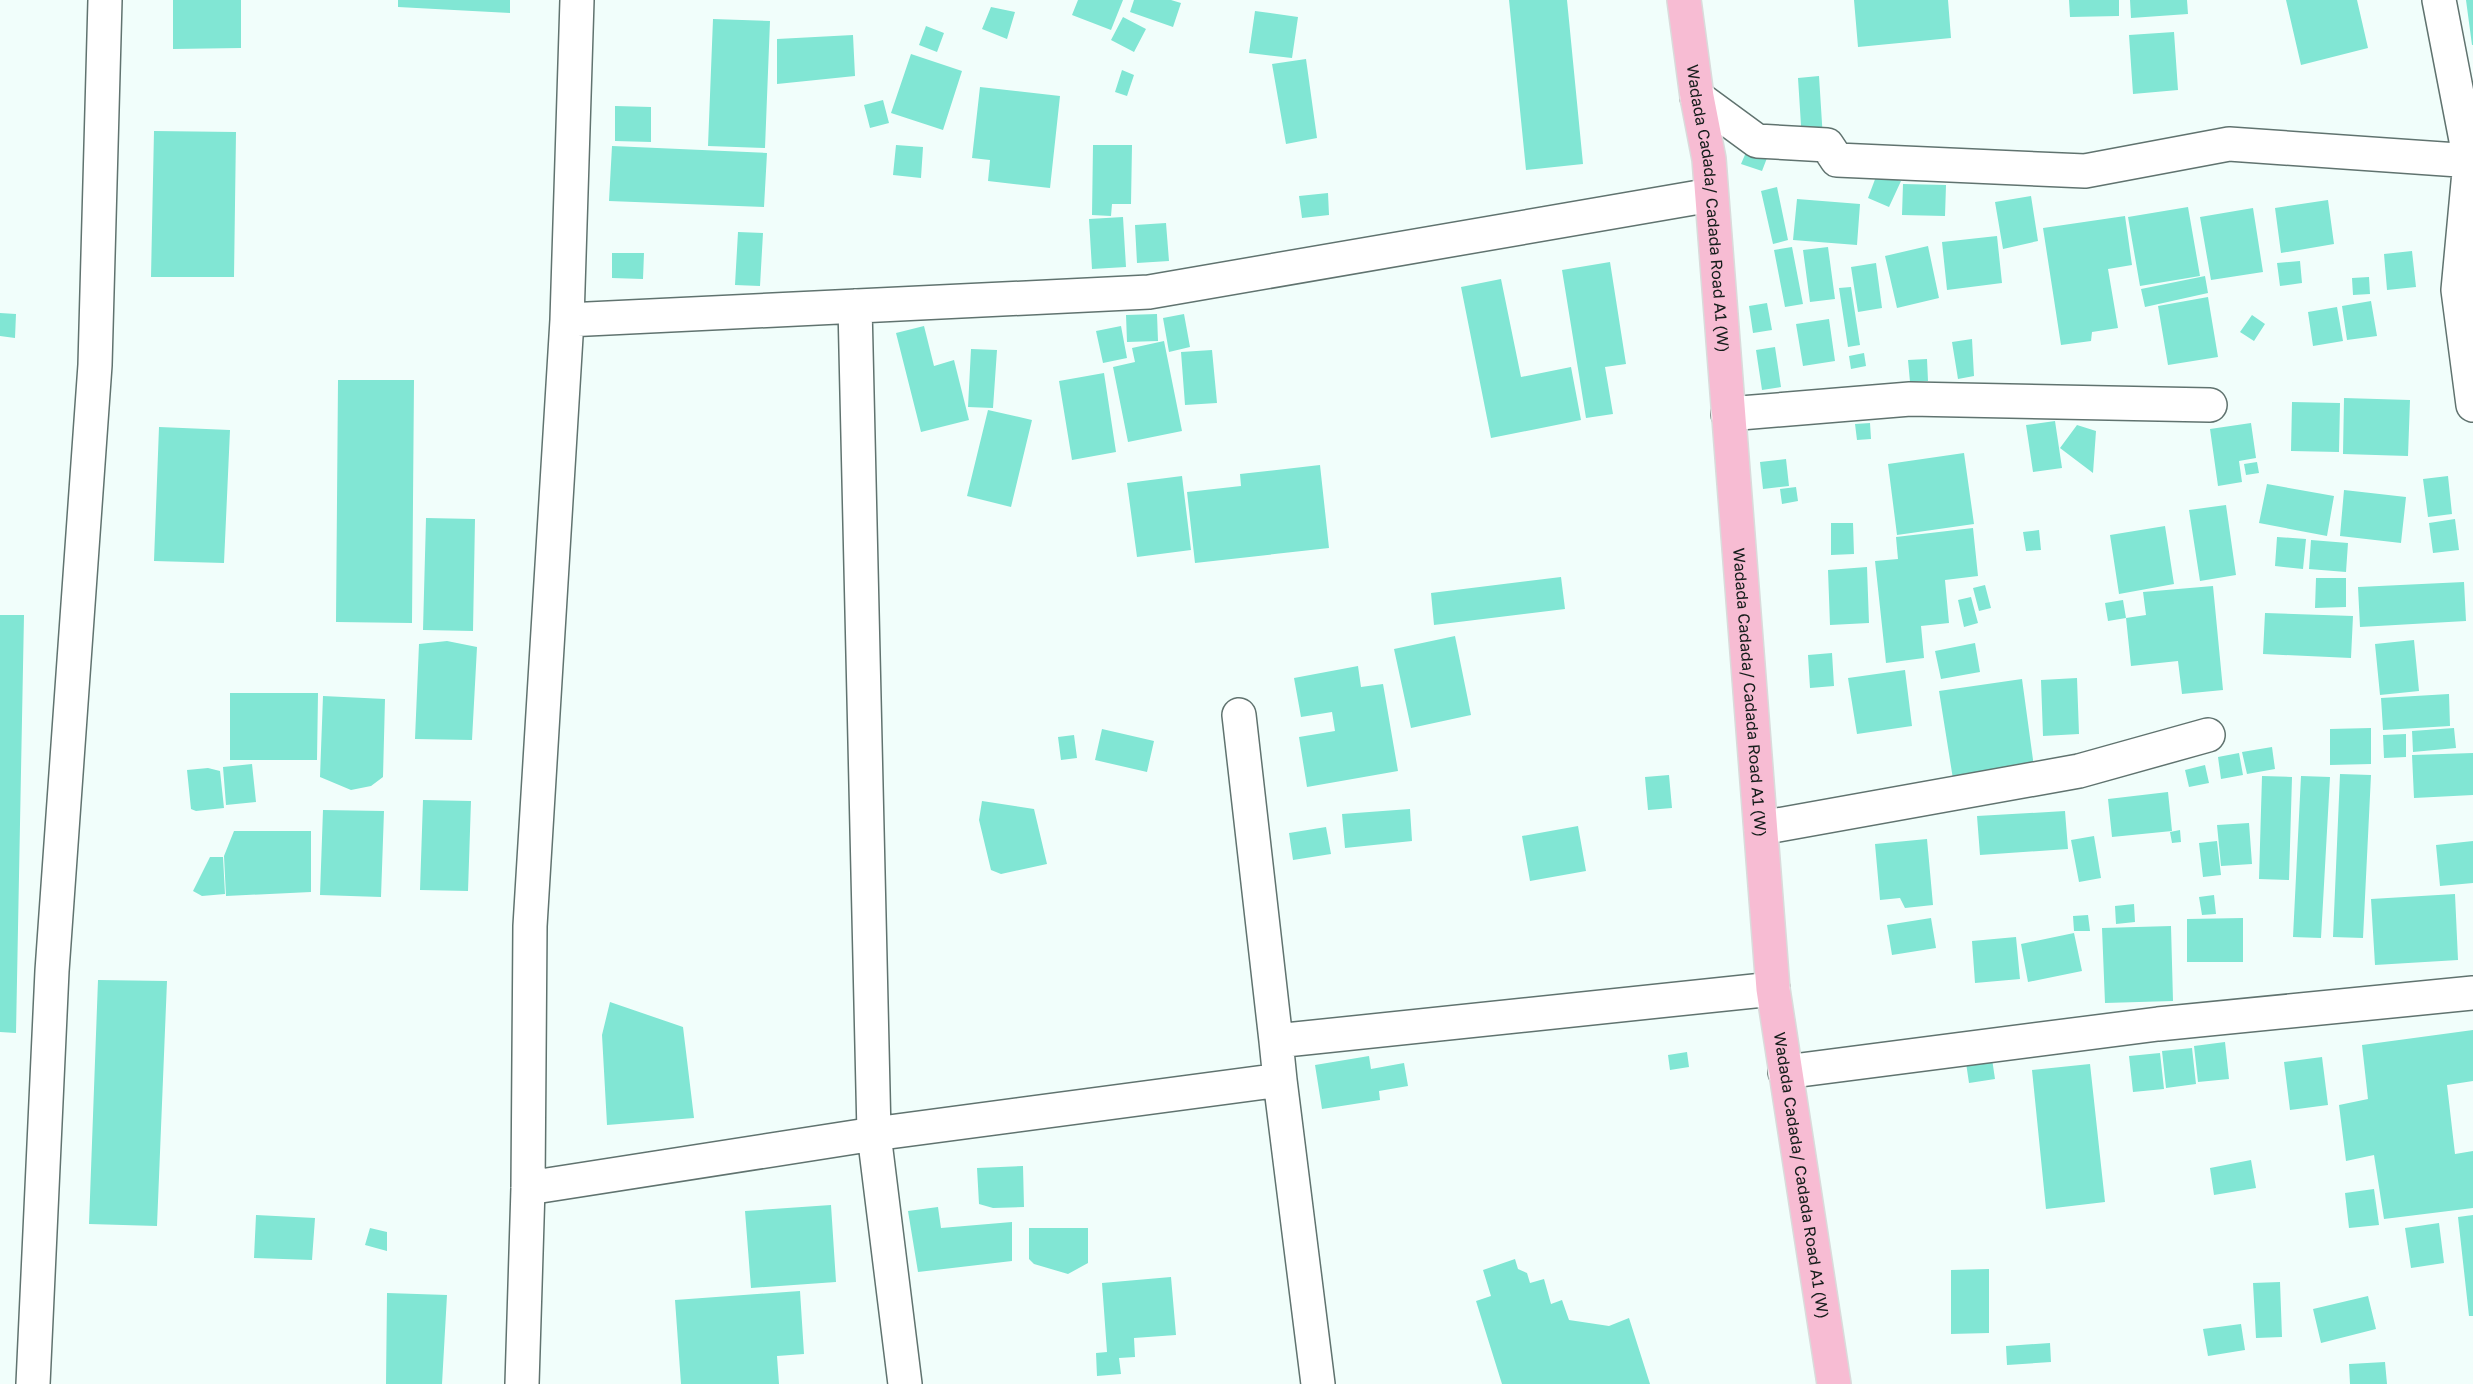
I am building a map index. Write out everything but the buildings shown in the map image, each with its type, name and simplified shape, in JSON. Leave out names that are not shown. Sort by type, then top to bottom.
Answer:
[{"type":"main road","name":"Wadada Cadada/ Cadada Road A1 (W)","points":[[1684,0],[1697,97],[1709,159],[1773,988],[1834,1384]]},
{"type":"street","points":[[33,1384],[52,971],[95,365],[105,0]]},
{"type":"street","points":[[522,1384],[528,1188],[530,926],[567,320],[577,0]]},
{"type":"street","points":[[2439,0],[2471,161],[2458,290],[2473,405]]},
{"type":"street","points":[[1697,97],[1757,141],[1827,145],[1837,160],[2085,171],[2229,144],[2471,161]]},
{"type":"street","points":[[567,320],[1149,292],[1711,195]]},
{"type":"street","points":[[855,306],[874,1134],[905,1384]]},
{"type":"street","points":[[1728,414],[1910,399],[2210,405]]},
{"type":"street","points":[[1239,715],[1280,1080],[1318,1384]]},
{"type":"street","points":[[1761,828],[2079,771],[2208,735]]},
{"type":"street","points":[[1276,1041],[1773,988]]},
{"type":"street","points":[[1785,1072],[2158,1024],[2473,993]]},
{"type":"street","points":[[528,1188],[874,1134],[1280,1080]]}]
